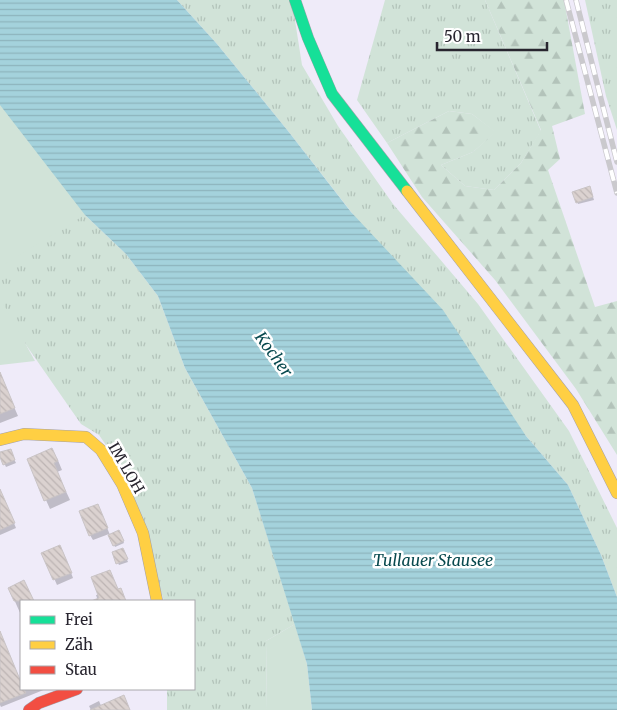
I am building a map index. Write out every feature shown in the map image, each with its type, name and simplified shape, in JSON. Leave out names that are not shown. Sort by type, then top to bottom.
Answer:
[{"type":"street","points":[[295,0],[308,38],[332,94],[573,405],[617,492]]},
{"type":"street","name":"IM LOH","points":[[0,440],[24,434],[86,436],[101,450],[122,484],[143,533],[157,600]]},
{"type":"street","points":[[28,710],[39,703],[73,690]]},
{"type":"green space","points":[[0,0],[215,135],[0,267]]},
{"type":"green space","points":[[177,0],[290,0],[302,65],[338,126],[393,204],[478,304],[569,431],[617,528],[617,597],[601,555],[568,485],[526,436],[288,131],[217,44]]},
{"type":"green space","points":[[385,0],[485,0],[541,131],[521,163],[494,190],[465,186],[441,165],[473,152],[495,132],[472,114],[449,111],[387,143],[357,100]]},
{"type":"green space","points":[[485,0],[564,0],[585,114],[552,126],[560,159],[548,170],[595,307],[617,301],[617,455],[576,389],[495,280],[422,197],[387,143],[449,111],[472,114],[496,132],[473,152],[441,165],[465,186],[494,190],[521,163],[541,130]]},
{"type":"green space","points":[[585,0],[617,0],[617,130],[606,96]]},
{"type":"green space","points":[[0,105],[85,215],[126,254],[158,296],[185,368],[252,488],[295,624],[266,641],[267,710],[167,710],[167,690],[195,690],[195,600],[164,600],[122,468],[99,435],[81,424],[24,342],[0,334]]},
{"type":"green space","points":[[0,298],[35,361],[0,365]]},
{"type":"green space","points":[[295,624],[307,664],[312,710],[267,710],[266,641]]},
{"type":"water","name":"Tullauer Stausee","points":[[0,0],[177,0],[217,44],[351,212],[443,310],[526,436],[568,485],[601,555],[617,597],[617,710],[312,710],[307,664],[252,488],[185,368],[158,296],[126,254],[85,215],[0,105]]},
{"type":"building","points":[[590,186],[593,197],[576,203],[572,192]]},
{"type":"building","points":[[0,372],[15,408],[0,414]]},
{"type":"building","points":[[52,448],[58,461],[54,463],[66,492],[44,501],[27,459]]},
{"type":"building","points":[[11,449],[15,460],[3,465],[0,452]]},
{"type":"building","points":[[0,489],[15,523],[0,530]]},
{"type":"building","points":[[98,504],[108,528],[89,536],[79,511]]},
{"type":"building","points":[[119,530],[124,541],[113,546],[108,535]]},
{"type":"building","points":[[60,545],[72,573],[53,580],[41,553]]},
{"type":"building","points":[[123,548],[128,559],[116,564],[112,552]]},
{"type":"building","points":[[110,570],[118,589],[121,588],[126,600],[94,600],[99,598],[91,577]]},
{"type":"building","points":[[24,580],[34,600],[14,601],[8,588]]},
{"type":"building","points":[[0,631],[20,680],[20,690],[24,690],[26,693],[0,703]]},
{"type":"building","points":[[124,695],[130,710],[90,710]]},
{"type":"railway","points":[[566,0],[617,193]]},
{"type":"railway","points":[[576,0],[617,162]]},
{"type":"traffic: fast","points":[[295,0],[308,38],[332,94],[407,191]]},
{"type":"traffic: slow","points":[[407,191],[573,405],[617,493]]},
{"type":"traffic: slow","points":[[0,440],[24,434],[86,437],[101,450],[122,484],[143,533],[157,600]]},
{"type":"traffic: jam","points":[[29,710],[39,703],[74,690]]},
{"type":"water label","name":"Kocher","points":[[274,354]]}]
